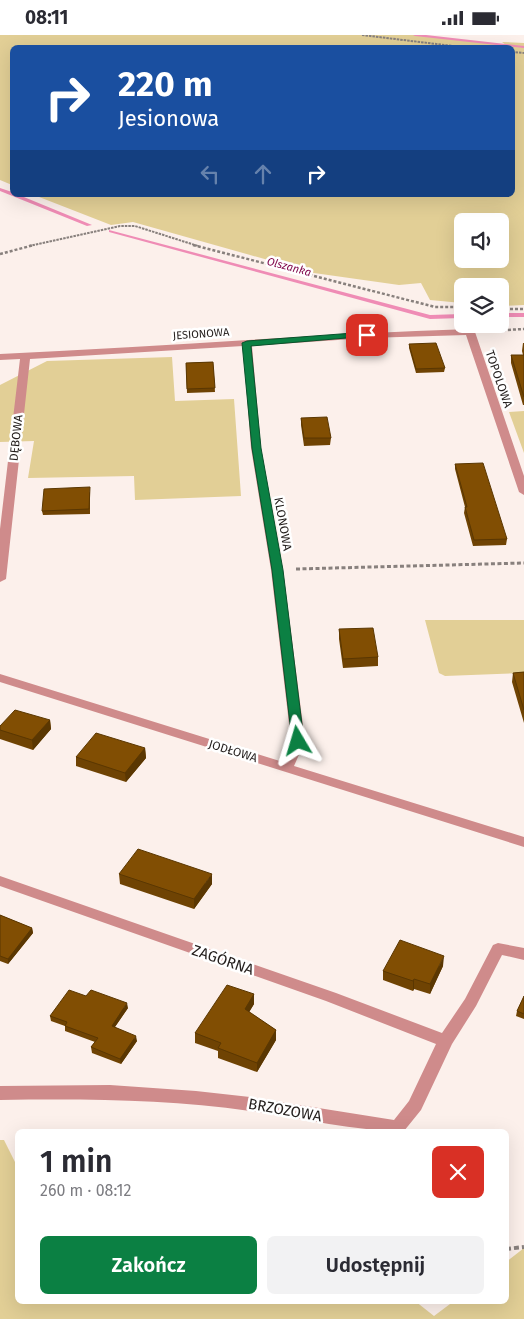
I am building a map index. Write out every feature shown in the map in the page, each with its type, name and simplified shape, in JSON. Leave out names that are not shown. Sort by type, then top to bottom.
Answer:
[{"type":"street","name":"JESIONOWA","points":[[0,357],[367,335],[454,332]]},
{"type":"street","name":"TOPOLOWA","points":[[470,333],[524,492]]},
{"type":"street","name":"KLONOWA","points":[[247,343],[256,448],[277,570],[298,741],[287,767]]},
{"type":"street","name":"DĘBOWA","points":[[0,579],[25,356]]},
{"type":"street","name":"JODŁOWA","points":[[0,679],[524,842]]},
{"type":"street","name":"ZAGÓRNA","points":[[0,881],[331,997],[445,1041]]},
{"type":"street","name":"BRZOZOWA","points":[[0,1093],[110,1092],[196,1098],[250,1103],[368,1124],[398,1127],[415,1105],[445,1041],[471,1002],[498,949],[524,954]]},
{"type":"path","points":[[362,35],[444,45]]},
{"type":"path","points":[[0,254],[62,238],[120,226],[135,226],[185,243],[316,278],[435,307],[454,307]]},
{"type":"path","points":[[509,309],[524,309]]},
{"type":"path","points":[[509,330],[524,329]]},
{"type":"path","points":[[277,570],[524,563]]},
{"type":"path","points":[[509,1249],[524,1247]]},
{"type":"shaded area","points":[[0,35],[415,35],[506,45],[10,45],[10,184],[0,180]]},
{"type":"shaded area","points":[[502,42],[524,43],[524,305],[509,306],[509,278],[454,278],[454,302],[430,300],[421,283],[399,285],[314,273],[133,222],[111,225],[39,197],[515,197],[515,45],[506,45]]},
{"type":"shaded area","points":[[172,357],[175,401],[234,399],[241,496],[135,500],[134,476],[28,478],[34,441],[0,442],[0,385],[47,361]]},
{"type":"shaded area","points":[[524,411],[524,453],[509,412]]},
{"type":"shaded area","points":[[425,620],[524,620],[524,673],[445,676],[439,673]]},
{"type":"shaded area","points":[[0,1140],[4,1140],[15,1162],[15,1304],[419,1304],[434,1316],[450,1304],[509,1304],[509,1260],[524,1248],[524,1319],[0,1319]]},
{"type":"building","points":[[436,343],[445,368],[416,369],[409,344]]},
{"type":"building","points":[[511,355],[524,355],[524,397]]},
{"type":"building","points":[[213,362],[215,388],[187,389],[186,363]]},
{"type":"building","points":[[327,417],[331,438],[304,438],[301,418]]},
{"type":"building","points":[[483,463],[507,539],[474,540],[455,464]]},
{"type":"building","points":[[90,487],[89,509],[42,511],[44,489]]},
{"type":"building","points":[[373,628],[378,657],[343,659],[339,629]]},
{"type":"building","points":[[524,672],[524,710],[513,673]]},
{"type":"building","points":[[15,710],[50,720],[32,740],[0,730],[0,726]]},
{"type":"building","points":[[96,733],[145,748],[125,773],[76,757]]},
{"type":"building","points":[[138,849],[212,874],[194,899],[119,874]]},
{"type":"building","points":[[0,915],[32,928],[8,959],[0,956]]},
{"type":"building","points":[[400,940],[444,956],[430,984],[414,979],[413,981],[383,971]]},
{"type":"building","points":[[227,985],[254,994],[245,1009],[276,1030],[257,1063],[218,1048],[221,1043],[195,1033]]},
{"type":"building","points":[[69,990],[86,996],[91,990],[127,1003],[112,1026],[136,1036],[120,1059],[91,1047],[98,1038],[65,1026],[67,1022],[50,1016]]},
{"type":"building","points":[[524,996],[524,1014],[517,1011]]},
{"type":"waterway","points":[[415,35],[506,45]]},
{"type":"waterway","points":[[515,46],[524,47]]},
{"type":"waterway","name":"Olszanka","points":[[0,189],[10,193]]},
{"type":"waterway","name":"Olszanka","points":[[20,197],[89,225]]},
{"type":"waterway","name":"Olszanka","points":[[111,231],[430,317],[454,316]]},
{"type":"waterway","name":"Olszanka","points":[[509,315],[524,315]]},
{"type":"route","points":[[298,741],[277,570],[256,448],[247,343],[367,335]]}]
